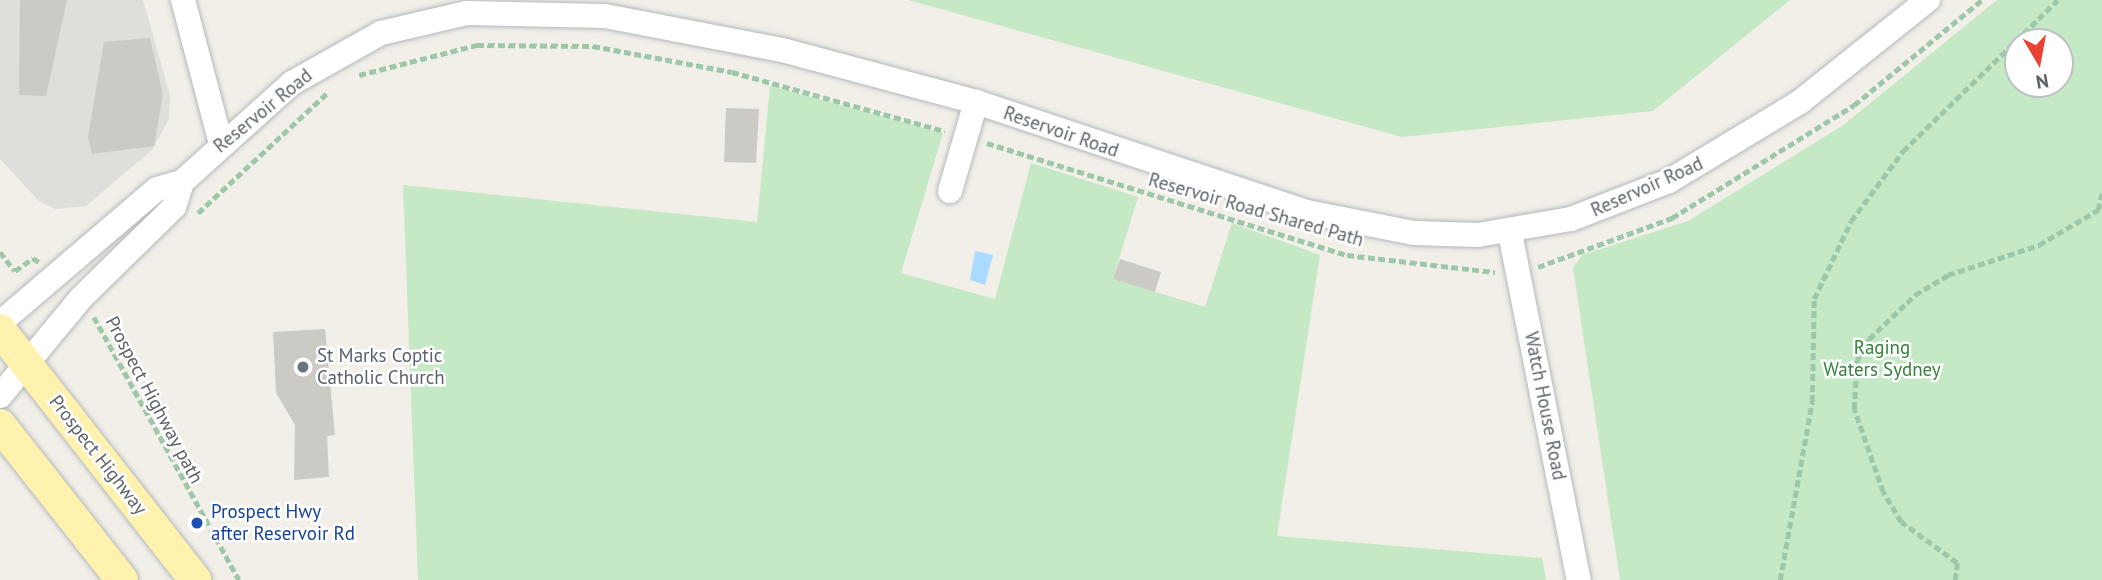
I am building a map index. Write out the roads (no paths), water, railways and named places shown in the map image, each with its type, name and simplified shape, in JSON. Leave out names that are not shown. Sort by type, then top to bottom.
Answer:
[{"type":"main road","name":"Prospect Highway","points":[[0,330],[195,580]]},
{"type":"main road","points":[[0,425],[122,580]]},
{"type":"street","points":[[183,0],[221,144]]},
{"type":"street","name":"Reservoir Road","points":[[0,396],[81,298],[174,206],[182,182],[221,144],[292,83],[381,33],[467,13],[564,6],[786,51],[976,102],[1307,212],[1414,233],[1510,233],[1604,209],[1705,161],[1800,102],[1928,0]]},
{"type":"street","points":[[950,191],[976,102]]},
{"type":"street","name":"Reservoir Road","points":[[0,323],[157,189],[182,182]]},
{"type":"street","name":"Watch House Road","points":[[1510,233],[1579,580]]},
{"type":"water","points":[[975,251],[993,255],[985,285],[970,280]]},
{"type":"place","name":"St Marks Coptic Catholic Church","points":[[303,367]]},
{"type":"place","name":"Prospect Hwy after Reservoir Rd","points":[[197,523]]},
{"type":"park label","name":"Raging Waters Sydney","points":[[1882,359]]}]
